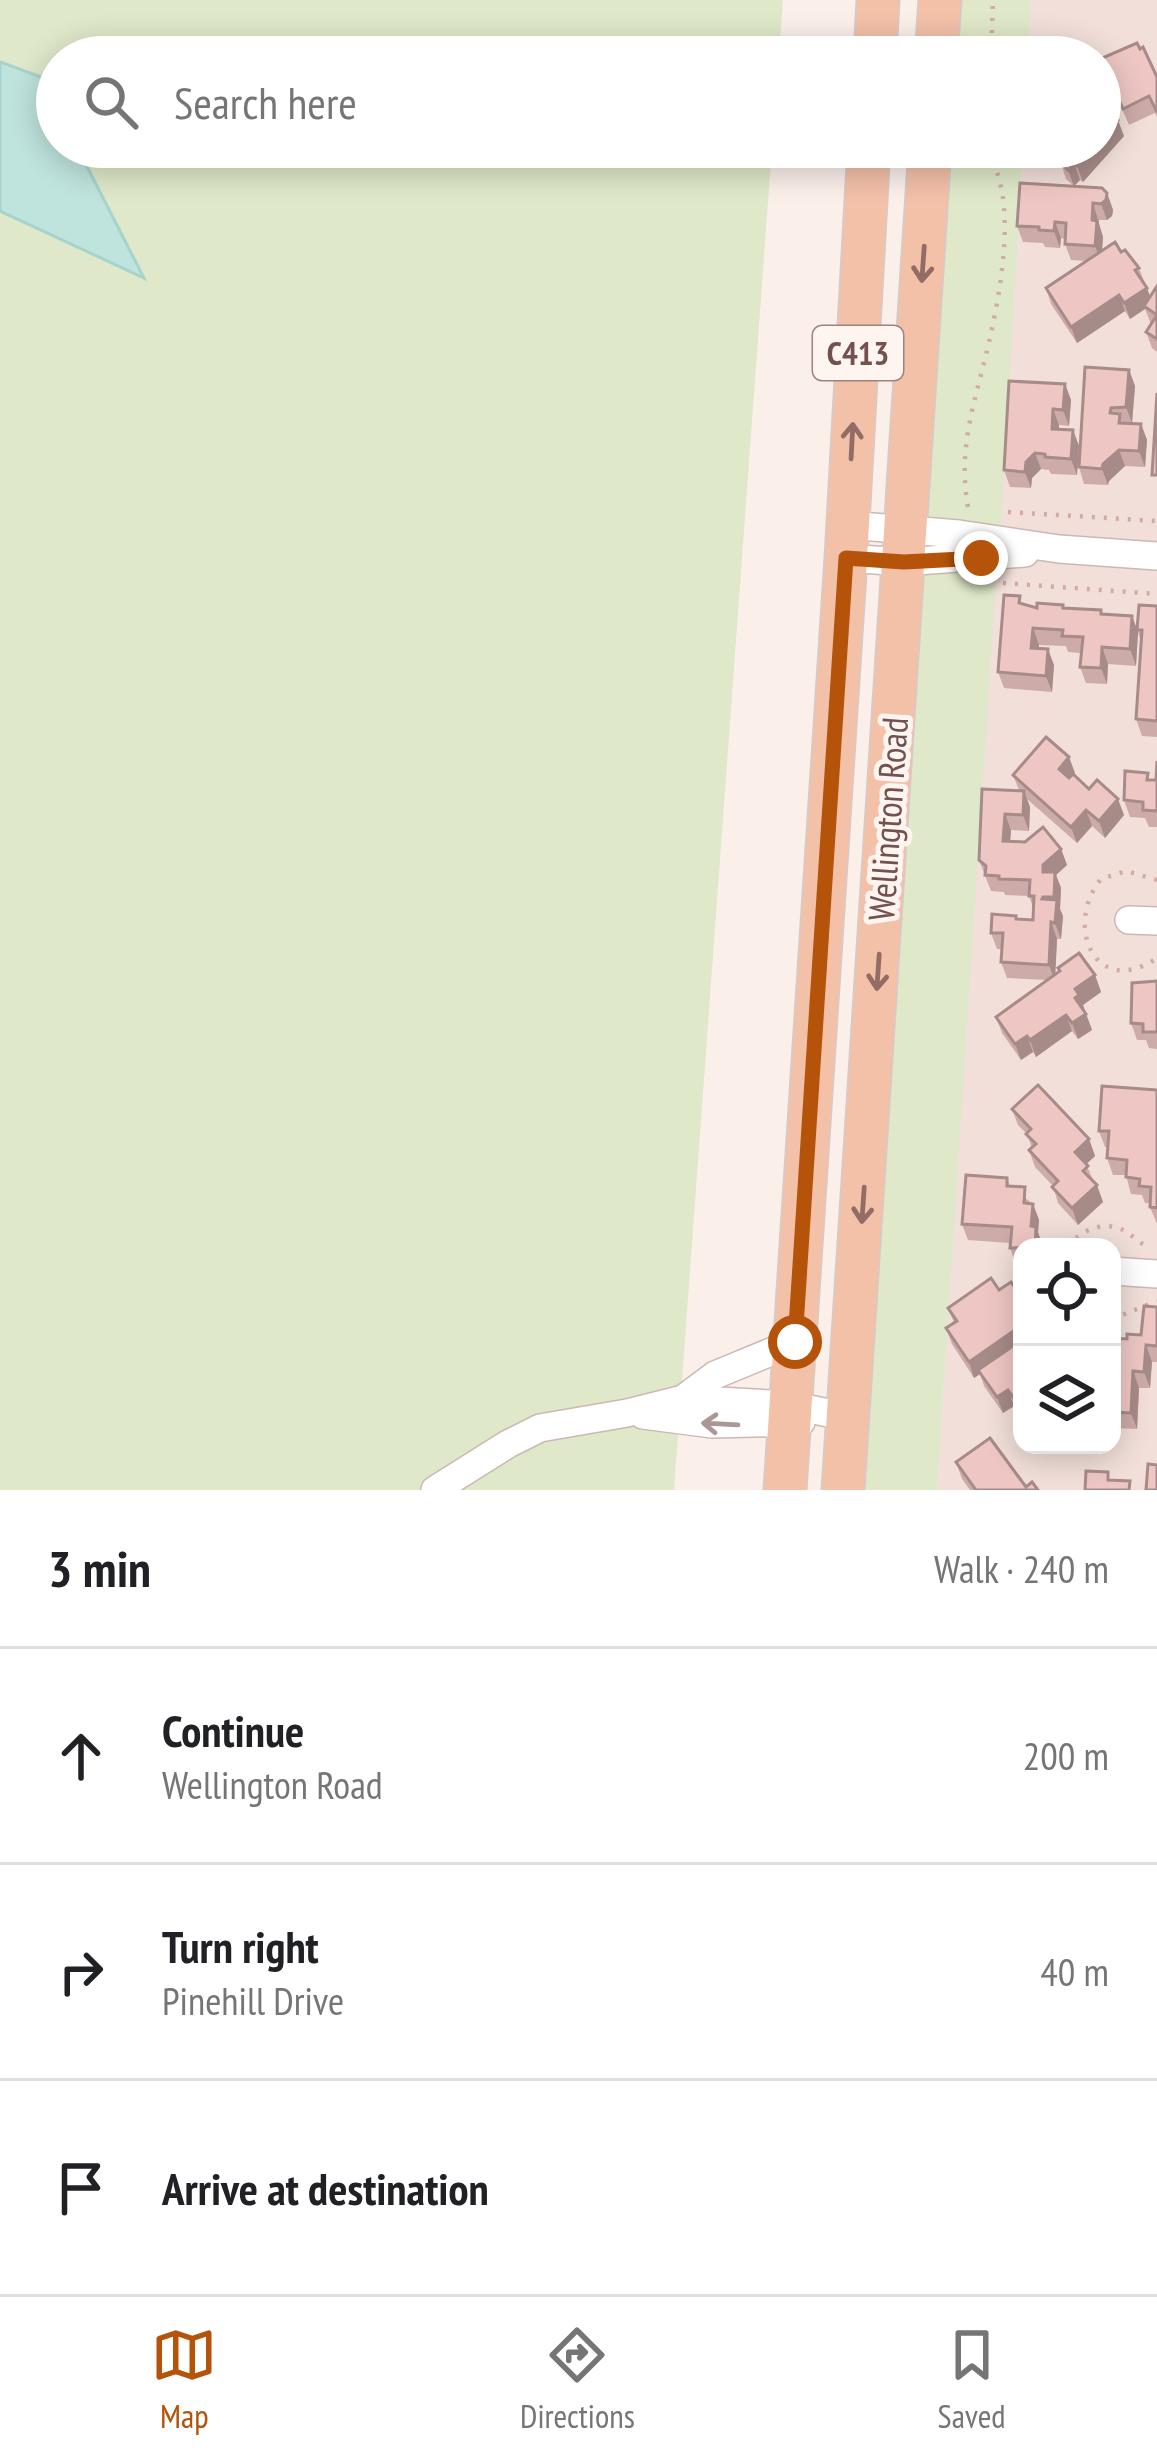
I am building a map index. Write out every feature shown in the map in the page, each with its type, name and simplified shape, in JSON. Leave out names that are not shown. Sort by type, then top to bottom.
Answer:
[{"type":"main road","points":[[876,36],[878,0]]},
{"type":"main road","points":[[937,36],[940,0]]},
{"type":"main road","name":"Wellington Road","points":[[784,1490],[868,168]]},
{"type":"main road","name":"Wellington Road","points":[[844,1490],[929,168]]},
{"type":"street","points":[[847,542],[905,546],[959,533],[1059,549],[1157,556]]},
{"type":"street","points":[[1121,1269],[1155,1261]]},
{"type":"street","points":[[683,1399],[715,1375],[795,1342]]},
{"type":"street","points":[[436,1490],[540,1428],[683,1399],[848,1417]]},
{"type":"street","points":[[627,1413],[712,1424],[789,1414]]},
{"type":"path","points":[[992,36],[993,0]]},
{"type":"path","points":[[969,510],[963,471],[970,410],[992,323],[1003,237],[1002,192],[996,168]]},
{"type":"path","points":[[1009,512],[1157,521]]},
{"type":"path","points":[[999,583],[1157,594]]},
{"type":"path","points":[[1077,1238],[1084,1231],[1121,1229],[1155,1261]]},
{"type":"path","points":[[1121,1315],[1157,1301]]},
{"type":"shaded area","points":[[1031,0],[1157,0],[1157,1490],[937,1490],[1021,168],[1121,168],[1121,36],[1029,36]]},
{"type":"green space","points":[[0,0],[783,0],[780,36],[36,36],[36,168],[770,168],[674,1490],[0,1490]]},
{"type":"green space","points":[[940,0],[1031,0],[1029,36],[937,36]]},
{"type":"green space","points":[[929,168],[1022,168],[1000,540],[905,530]]},
{"type":"green space","points":[[998,546],[937,1490],[843,1490],[904,562]]},
{"type":"water","points":[[0,62],[36,75],[36,168],[88,168],[144,278],[0,211]]},
{"type":"building","points":[[1137,43],[1143,47],[1157,77],[1157,112],[1149,96],[1123,109],[1121,50]]},
{"type":"building","points":[[1020,183],[1102,188],[1106,200],[1093,203],[1095,246],[1065,244],[1066,223],[1055,222],[1054,231],[1017,226]]},
{"type":"building","points":[[1115,242],[1139,268],[1135,270],[1147,288],[1124,303],[1119,295],[1071,327],[1046,288]]},
{"type":"building","points":[[1157,286],[1157,315],[1144,306]]},
{"type":"building","points":[[1157,315],[1157,339],[1146,332]]},
{"type":"building","points":[[1085,367],[1129,370],[1126,407],[1111,408],[1110,413],[1120,414],[1119,423],[1141,424],[1139,451],[1119,450],[1102,469],[1079,467]]},
{"type":"building","points":[[1009,381],[1065,384],[1063,410],[1053,409],[1052,429],[1073,430],[1071,459],[1035,453],[1026,462],[1025,472],[1004,470]]},
{"type":"building","points":[[1157,393],[1157,475],[1152,475]]},
{"type":"building","points":[[1004,595],[1020,596],[1019,603],[1037,608],[1037,603],[1063,605],[1132,616],[1130,649],[1102,647],[1101,668],[1080,667],[1083,637],[1033,628],[1031,648],[1048,649],[1046,676],[998,672]]},
{"type":"building","points":[[1139,605],[1157,606],[1157,721],[1136,719],[1142,630],[1137,630]]},
{"type":"building","points":[[1046,737],[1069,757],[1059,769],[1069,778],[1073,774],[1089,789],[1097,780],[1118,799],[1099,821],[1086,810],[1071,827],[1013,775]]},
{"type":"building","points":[[1157,761],[1157,811],[1143,810],[1143,802],[1124,800],[1125,771],[1148,773],[1147,780],[1156,780]]},
{"type":"building","points":[[982,789],[1024,791],[1023,815],[1005,814],[1003,841],[1025,842],[1043,827],[1061,849],[1043,865],[1043,872],[1055,872],[1054,897],[1042,899],[1057,900],[1049,965],[1001,962],[1003,933],[991,933],[992,914],[1033,920],[1034,896],[1029,896],[1030,880],[985,875],[986,866],[979,860]]},
{"type":"building","points":[[1079,953],[1095,975],[1075,989],[1079,995],[1075,998],[1086,1014],[1072,1023],[1066,1015],[1030,1040],[1027,1036],[1015,1044],[996,1017]]},
{"type":"building","points":[[1157,981],[1157,1032],[1143,1032],[1143,1024],[1131,1023],[1132,983]]},
{"type":"building","points":[[1038,1085],[1089,1139],[1075,1152],[1088,1166],[1083,1171],[1097,1185],[1072,1208],[1052,1187],[1058,1181],[1029,1150],[1036,1144],[1026,1134],[1031,1129],[1012,1109]]},
{"type":"building","points":[[1102,1086],[1157,1090],[1157,1208],[1150,1207],[1151,1187],[1126,1177],[1127,1160],[1107,1158],[1109,1131],[1099,1131]]},
{"type":"building","points":[[966,1175],[1007,1178],[1007,1186],[1025,1187],[1024,1203],[1033,1204],[1035,1238],[1013,1238],[1010,1248],[1012,1227],[962,1224]]},
{"type":"building","points":[[991,1278],[999,1290],[1011,1282],[1013,1331],[969,1362],[946,1328],[957,1321],[948,1308]]},
{"type":"building","points":[[1144,1306],[1157,1307],[1157,1346],[1146,1345],[1144,1372],[1133,1371],[1131,1413],[1121,1412],[1121,1339],[1141,1335]]},
{"type":"building","points":[[1013,1346],[1013,1397],[1008,1390],[997,1397],[978,1370]]},
{"type":"building","points":[[990,1438],[1026,1487],[1032,1482],[1038,1490],[976,1490],[956,1462]]},
{"type":"building","points":[[1148,1464],[1157,1465],[1157,1490],[1146,1490]]},
{"type":"building","points":[[1086,1471],[1108,1472],[1108,1480],[1130,1481],[1129,1490],[1085,1490]]},
{"type":"route","points":[[795,1342],[846,558],[904,562],[981,558]]}]
